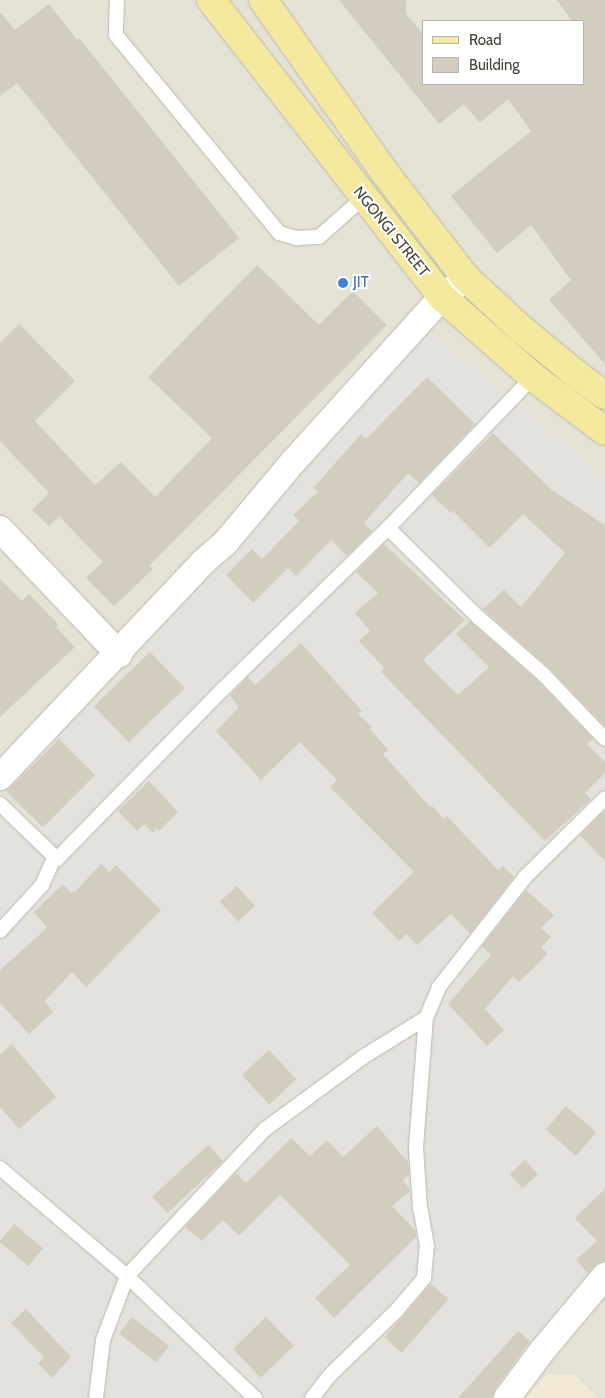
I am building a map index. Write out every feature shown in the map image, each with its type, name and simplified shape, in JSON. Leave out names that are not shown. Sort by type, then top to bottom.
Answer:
[{"type":"main road","name":"NGONGI STREET","points":[[211,0],[363,198],[442,297],[533,377],[605,431]]},
{"type":"main road","name":"NGONGI STREET","points":[[263,0],[385,173],[466,278],[520,328],[577,375],[605,395]]},
{"type":"street","points":[[0,777],[119,654],[203,562],[226,542],[293,462],[442,297],[466,278]]},
{"type":"street","points":[[0,529],[119,654]]},
{"type":"street","points":[[507,1398],[542,1351],[605,1276]]},
{"type":"lane","points":[[117,0],[116,35],[280,233],[297,238],[318,237],[363,198]]},
{"type":"lane","points":[[0,930],[42,885],[54,860],[222,690],[388,528],[533,377]]},
{"type":"lane","points":[[388,528],[478,617],[544,675],[605,739]]},
{"type":"lane","points":[[312,1398],[330,1376],[397,1310],[424,1278],[427,1246],[420,1208],[416,1147],[426,1018],[439,987],[526,876],[605,798]]},
{"type":"lane","points":[[0,804],[57,859]]},
{"type":"lane","points":[[96,1398],[103,1340],[127,1276],[264,1130],[363,1057],[426,1018]]},
{"type":"lane","points":[[0,1168],[127,1276],[255,1398]]},
{"type":"shaded area","points":[[0,0],[605,0],[605,1398],[0,1398]]},
{"type":"shaded area","points":[[419,323],[605,476],[605,1265],[490,1398],[0,1398],[0,797],[188,600]]},
{"type":"shaded area","points":[[547,1375],[575,1375],[598,1398],[526,1398]]},
{"type":"building","points":[[339,0],[406,0],[406,14],[422,33],[422,85],[585,85],[585,20],[571,20],[557,0],[605,0],[605,364],[549,300],[571,280],[531,225],[497,253],[451,196],[531,131],[508,99],[480,123],[464,104],[439,124]]},
{"type":"building","points":[[49,4],[77,40],[79,38],[239,238],[179,286],[17,83],[0,96],[0,12],[15,30]]},
{"type":"building","points":[[257,265],[319,325],[353,291],[387,325],[149,566],[153,569],[114,606],[86,578],[103,562],[59,516],[49,526],[32,510],[49,493],[0,441],[0,343],[19,324],[75,381],[35,421],[95,485],[121,462],[155,497],[212,438],[148,377]]},
{"type":"building","points":[[427,377],[475,424],[419,483],[408,473],[364,523],[372,531],[347,556],[331,540],[296,576],[288,568],[253,603],[226,575],[252,549],[262,559],[299,521],[293,515],[318,492],[313,488],[361,434],[366,439]]},
{"type":"building","points":[[493,433],[552,490],[605,525],[605,726],[550,669],[483,609],[504,590],[521,607],[565,553],[523,514],[490,548],[453,511],[451,513],[432,495]]},
{"type":"building","points":[[384,544],[465,620],[423,660],[458,695],[489,667],[456,634],[470,621],[538,681],[593,739],[587,744],[605,762],[605,773],[585,793],[591,799],[545,841],[381,672],[384,668],[359,641],[370,631],[355,613],[378,593],[356,572]]},
{"type":"building","points":[[0,579],[22,601],[29,594],[58,624],[56,627],[75,647],[0,717]]},
{"type":"building","points":[[301,643],[362,711],[358,714],[372,727],[370,729],[388,750],[383,754],[430,807],[432,806],[444,819],[447,816],[498,870],[503,866],[514,877],[470,934],[451,914],[417,945],[406,934],[399,941],[372,913],[414,872],[330,787],[337,780],[300,742],[261,780],[216,731],[239,707],[230,695],[248,677],[255,685]]},
{"type":"building","points":[[150,652],[185,688],[129,742],[94,706]]},
{"type":"building","points":[[59,739],[95,775],[43,827],[7,791]]},
{"type":"building","points":[[149,781],[178,812],[159,831],[157,828],[153,833],[144,824],[137,831],[118,811]]},
{"type":"building","points":[[603,812],[605,814],[605,861],[580,835]]},
{"type":"building","points":[[101,864],[109,872],[116,865],[161,910],[86,987],[72,972],[45,1001],[53,1012],[29,1034],[0,1003],[0,970],[47,928],[34,912],[63,884],[71,893],[73,891],[74,893]]},
{"type":"building","points":[[237,886],[255,906],[238,921],[220,901]]},
{"type":"building","points":[[526,890],[554,915],[541,928],[551,937],[541,947],[548,954],[519,982],[513,976],[485,1009],[504,1030],[487,1046],[448,1004],[491,955],[482,946]]},
{"type":"building","points":[[12,1044],[56,1097],[19,1129],[0,1107],[0,1055]]},
{"type":"building","points":[[269,1050],[296,1079],[269,1104],[242,1075]]},
{"type":"building","points":[[566,1106],[596,1132],[576,1156],[546,1129]]},
{"type":"building","points":[[377,1126],[408,1162],[409,1175],[403,1180],[410,1191],[392,1206],[415,1230],[416,1237],[334,1318],[315,1298],[350,1265],[280,1195],[239,1236],[223,1220],[202,1241],[185,1227],[236,1173],[246,1183],[291,1138],[310,1156],[327,1140],[343,1157]]},
{"type":"building","points":[[208,1145],[223,1161],[167,1213],[152,1197]]},
{"type":"building","points":[[525,1160],[538,1174],[523,1188],[510,1174]]},
{"type":"building","points":[[605,1189],[605,1261],[599,1262],[588,1273],[576,1260],[597,1241],[575,1218]]},
{"type":"building","points":[[14,1224],[43,1248],[28,1266],[0,1242]]},
{"type":"building","points":[[431,1284],[448,1299],[402,1353],[384,1338]]},
{"type":"building","points":[[26,1309],[71,1357],[52,1378],[38,1363],[44,1357],[11,1323]]},
{"type":"building","points":[[132,1317],[169,1346],[156,1362],[119,1334]]},
{"type":"building","points":[[266,1317],[294,1346],[261,1378],[233,1349]]},
{"type":"building","points":[[518,1331],[530,1341],[495,1389],[492,1398],[458,1398]]},
{"type":"place","name":"JIT","points":[[343,283]]}]
